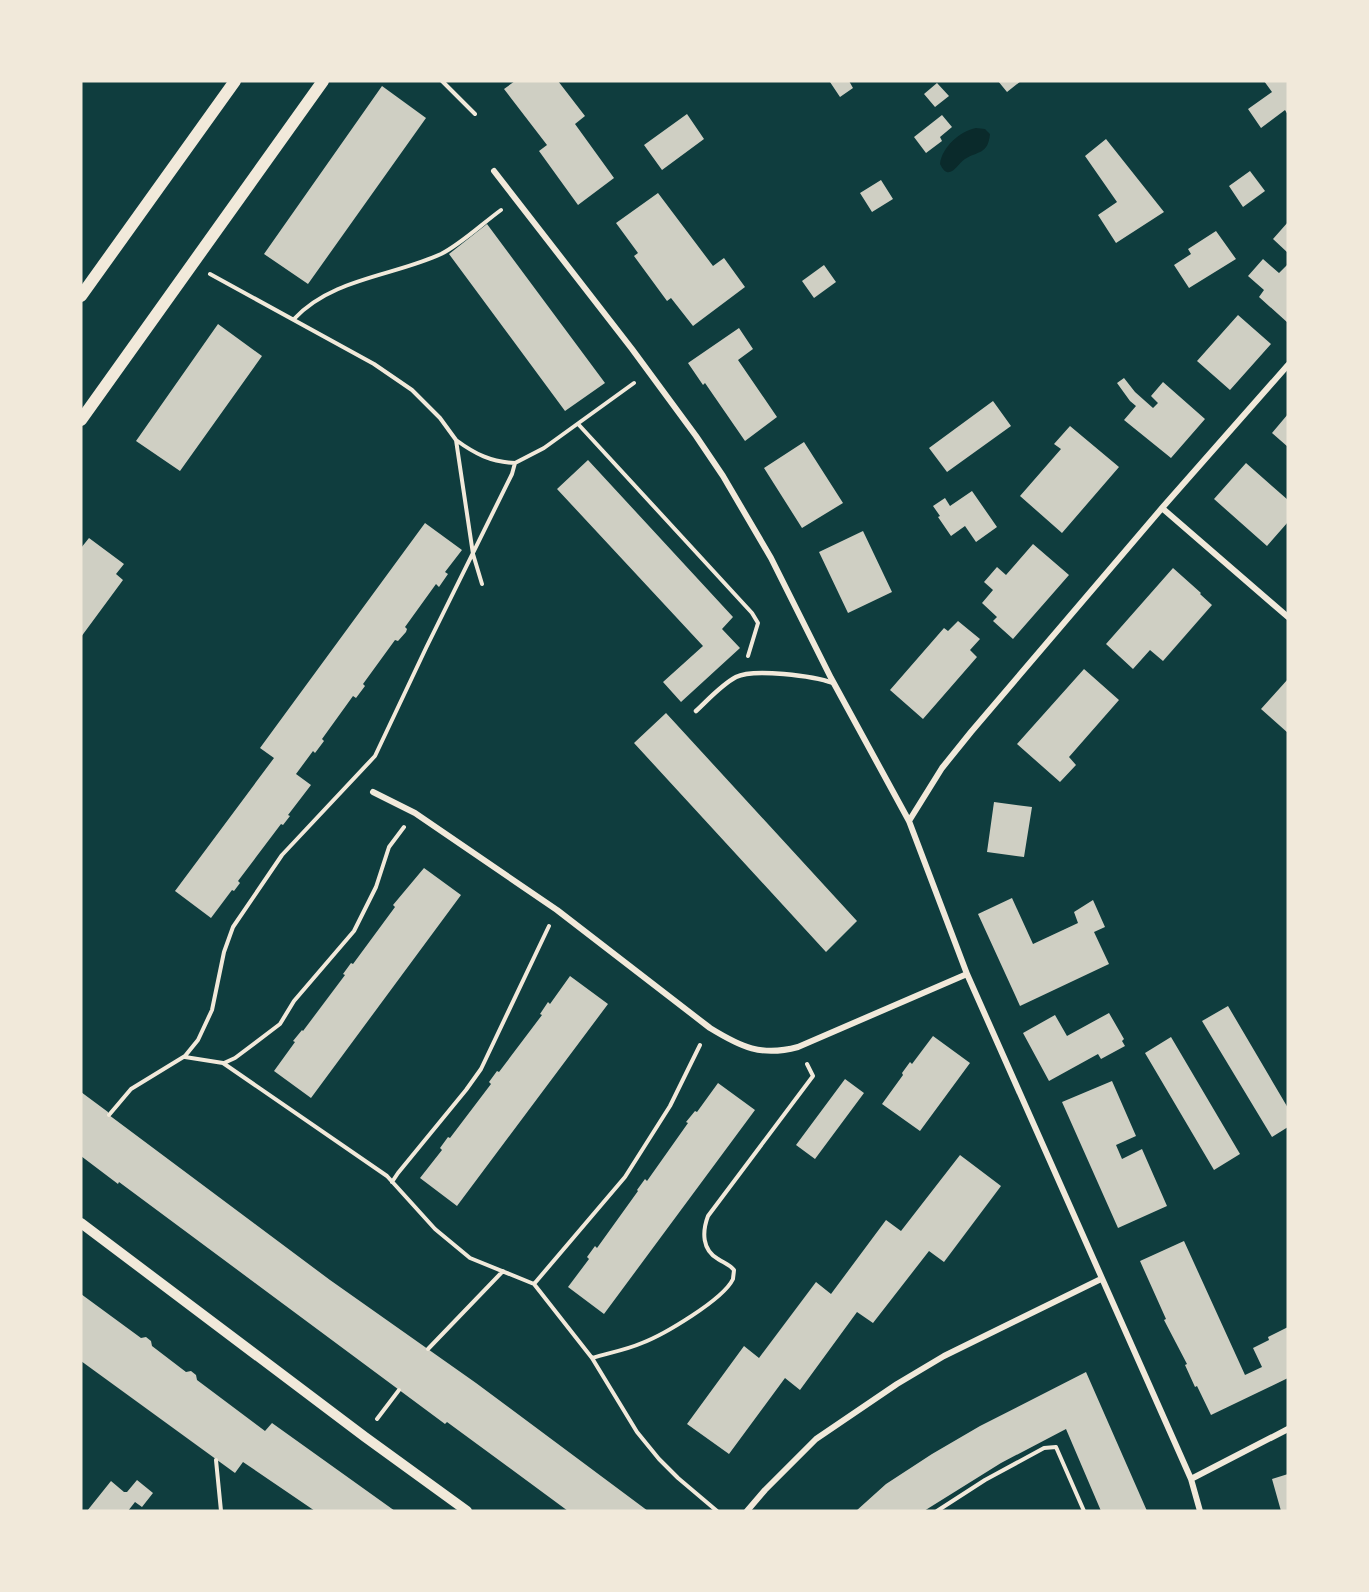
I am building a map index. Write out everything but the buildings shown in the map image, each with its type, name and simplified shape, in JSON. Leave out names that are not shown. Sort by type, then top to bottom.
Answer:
[{"type":"main road","points":[[81,296],[235,81]]},
{"type":"main road","points":[[81,420],[323,81]]},
{"type":"street","points":[[494,171],[696,435],[748,517],[793,600],[833,682],[909,821],[967,974],[1191,1479],[1200,1511]]},
{"type":"street","points":[[909,821],[942,768],[971,732],[1162,508],[1288,365]]},
{"type":"street","points":[[1162,508],[1288,617]]},
{"type":"street","points":[[374,792],[415,813],[557,910],[710,1028],[734,1043],[748,1048],[766,1052],[783,1052],[798,1047],[967,974]]},
{"type":"street","points":[[81,1223],[467,1511]]},
{"type":"street","points":[[747,1511],[816,1439],[897,1384],[944,1356],[1101,1279]]},
{"type":"street","points":[[1191,1479],[1288,1429]]},
{"type":"lane","points":[[696,711],[732,680],[748,673],[793,675],[833,682]]},
{"type":"path","points":[[442,81],[475,114]]},
{"type":"path","points":[[294,319],[312,304],[346,286],[440,254],[515,200]]},
{"type":"path","points":[[192,264],[374,364],[412,390],[440,418],[456,440],[483,458],[498,462],[514,463],[544,448],[649,372]]},
{"type":"path","points":[[579,424],[723,580],[756,620],[758,629],[748,652],[748,673]]},
{"type":"path","points":[[456,440],[473,554],[482,584]]},
{"type":"path","points":[[109,1115],[131,1089],[185,1056],[205,1027],[213,1010],[224,952],[233,927],[282,855],[375,756],[512,474],[514,463]]},
{"type":"path","points":[[223,1063],[234,1058],[280,1024],[294,1001],[354,931],[376,887],[389,847],[415,813]]},
{"type":"path","points":[[392,1182],[480,1069],[557,910]]},
{"type":"path","points":[[534,1284],[573,1241],[625,1177],[670,1106],[710,1028]]},
{"type":"path","points":[[592,1358],[640,1344],[658,1336],[698,1311],[724,1290],[733,1278],[734,1270],[729,1264],[709,1253],[706,1247],[705,1224],[708,1216],[813,1076],[798,1047]]},
{"type":"path","points":[[185,1056],[223,1063],[373,1166],[392,1182],[435,1229],[470,1258],[534,1284],[592,1358],[637,1432],[678,1478],[717,1511]]},
{"type":"path","points":[[428,1349],[503,1270]]},
{"type":"path","points":[[365,1437],[399,1390]]},
{"type":"path","points":[[937,1511],[985,1480],[1047,1447],[1054,1446],[1068,1471],[1084,1511]]},
{"type":"path","points":[[216,1460],[220,1511]]},
{"type":"water","points":[[976,128],[985,129],[990,134],[987,146],[947,172],[940,164],[944,152],[958,136]]}]
